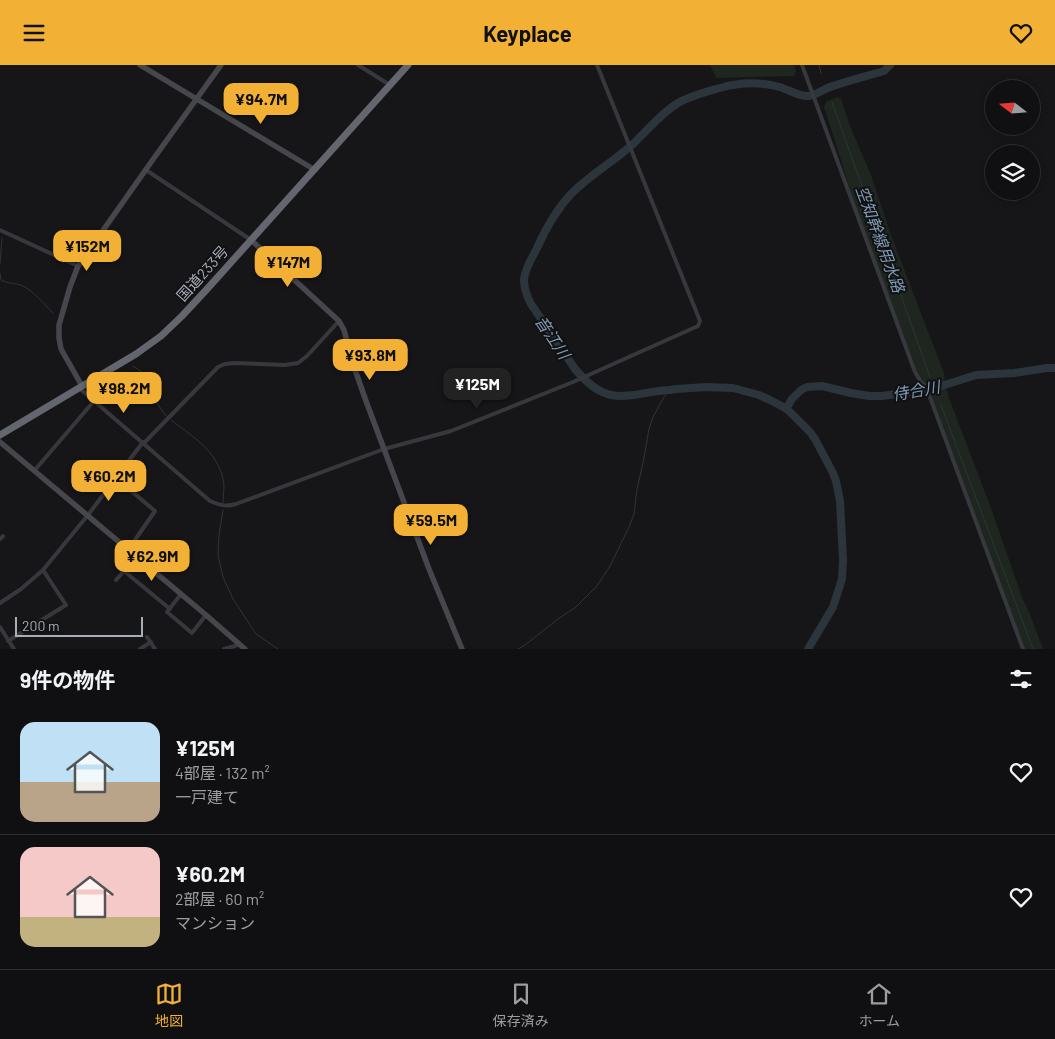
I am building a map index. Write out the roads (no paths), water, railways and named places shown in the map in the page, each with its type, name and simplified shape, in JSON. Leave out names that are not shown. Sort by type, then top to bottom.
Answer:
[{"type":"highway","name":"国道233号","points":[[0,435],[136,354],[161,336],[182,316],[408,65]]},
{"type":"street","points":[[140,65],[315,169]]},
{"type":"street","points":[[221,65],[78,266],[59,325],[59,338],[61,349],[80,387],[94,401],[210,501],[229,506],[384,449],[451,431],[573,382],[698,326],[700,321],[597,65]]},
{"type":"street","points":[[358,65],[390,85]]},
{"type":"street","points":[[802,65],[915,372],[925,385],[1024,649]]},
{"type":"street","points":[[146,169],[251,240],[340,321],[366,401],[429,569],[462,649]]},
{"type":"street","points":[[0,230],[78,266]]},
{"type":"street","points":[[0,603],[21,589],[43,570],[143,443],[218,367],[224,364],[235,363],[285,365],[298,363],[340,321]]},
{"type":"street","points":[[34,471],[94,401]]},
{"type":"street","points":[[0,442],[246,649]]},
{"type":"street","points":[[116,478],[156,511],[128,550]]},
{"type":"street","points":[[116,580],[136,556]]},
{"type":"street","points":[[8,641],[66,605],[43,570]]},
{"type":"street","points":[[124,571],[170,609]]},
{"type":"street","points":[[181,594],[167,612],[192,633],[206,615]]},
{"type":"street","points":[[0,627],[14,649]]},
{"type":"street","points":[[147,637],[155,649]]},
{"type":"street","points":[[140,649],[151,642]]},
{"type":"street","points":[[224,649],[239,644]]},
{"type":"waterway","name":"空知幹線用水路","points":[[819,65],[821,73]]},
{"type":"waterway","name":"音江川","points":[[808,649],[833,607],[842,579],[843,560],[840,501],[836,481],[810,432],[787,409],[759,395],[733,388],[706,387],[662,390],[629,396],[612,395],[596,389],[575,369],[531,304],[524,281],[526,269],[548,226],[571,194],[625,151],[660,117],[678,103],[704,93],[743,84],[773,85],[809,96],[830,87],[884,71],[890,65]]},
{"type":"waterway","name":"空知幹線用水路","points":[[832,102],[930,377]]},
{"type":"waterway","points":[[0,264],[2,238]]},
{"type":"waterway","points":[[0,273],[1,280],[26,288],[53,313]]},
{"type":"waterway","points":[[133,366],[142,372],[150,383],[155,400],[166,416]]},
{"type":"waterway","name":"侍合川","points":[[786,409],[792,399],[807,387],[822,386],[851,393],[882,396],[932,389],[976,375],[1055,368]]},
{"type":"waterway","points":[[518,649],[576,607],[596,587],[610,566],[634,514],[637,489],[653,417],[670,390]]},
{"type":"waterway","name":"空知幹線用水路","points":[[941,405],[1033,649]]},
{"type":"waterway","points":[[171,420],[203,445],[215,460],[224,482],[223,503]]},
{"type":"waterway","points":[[223,510],[218,555],[223,577],[233,599],[256,634],[278,649]]}]
